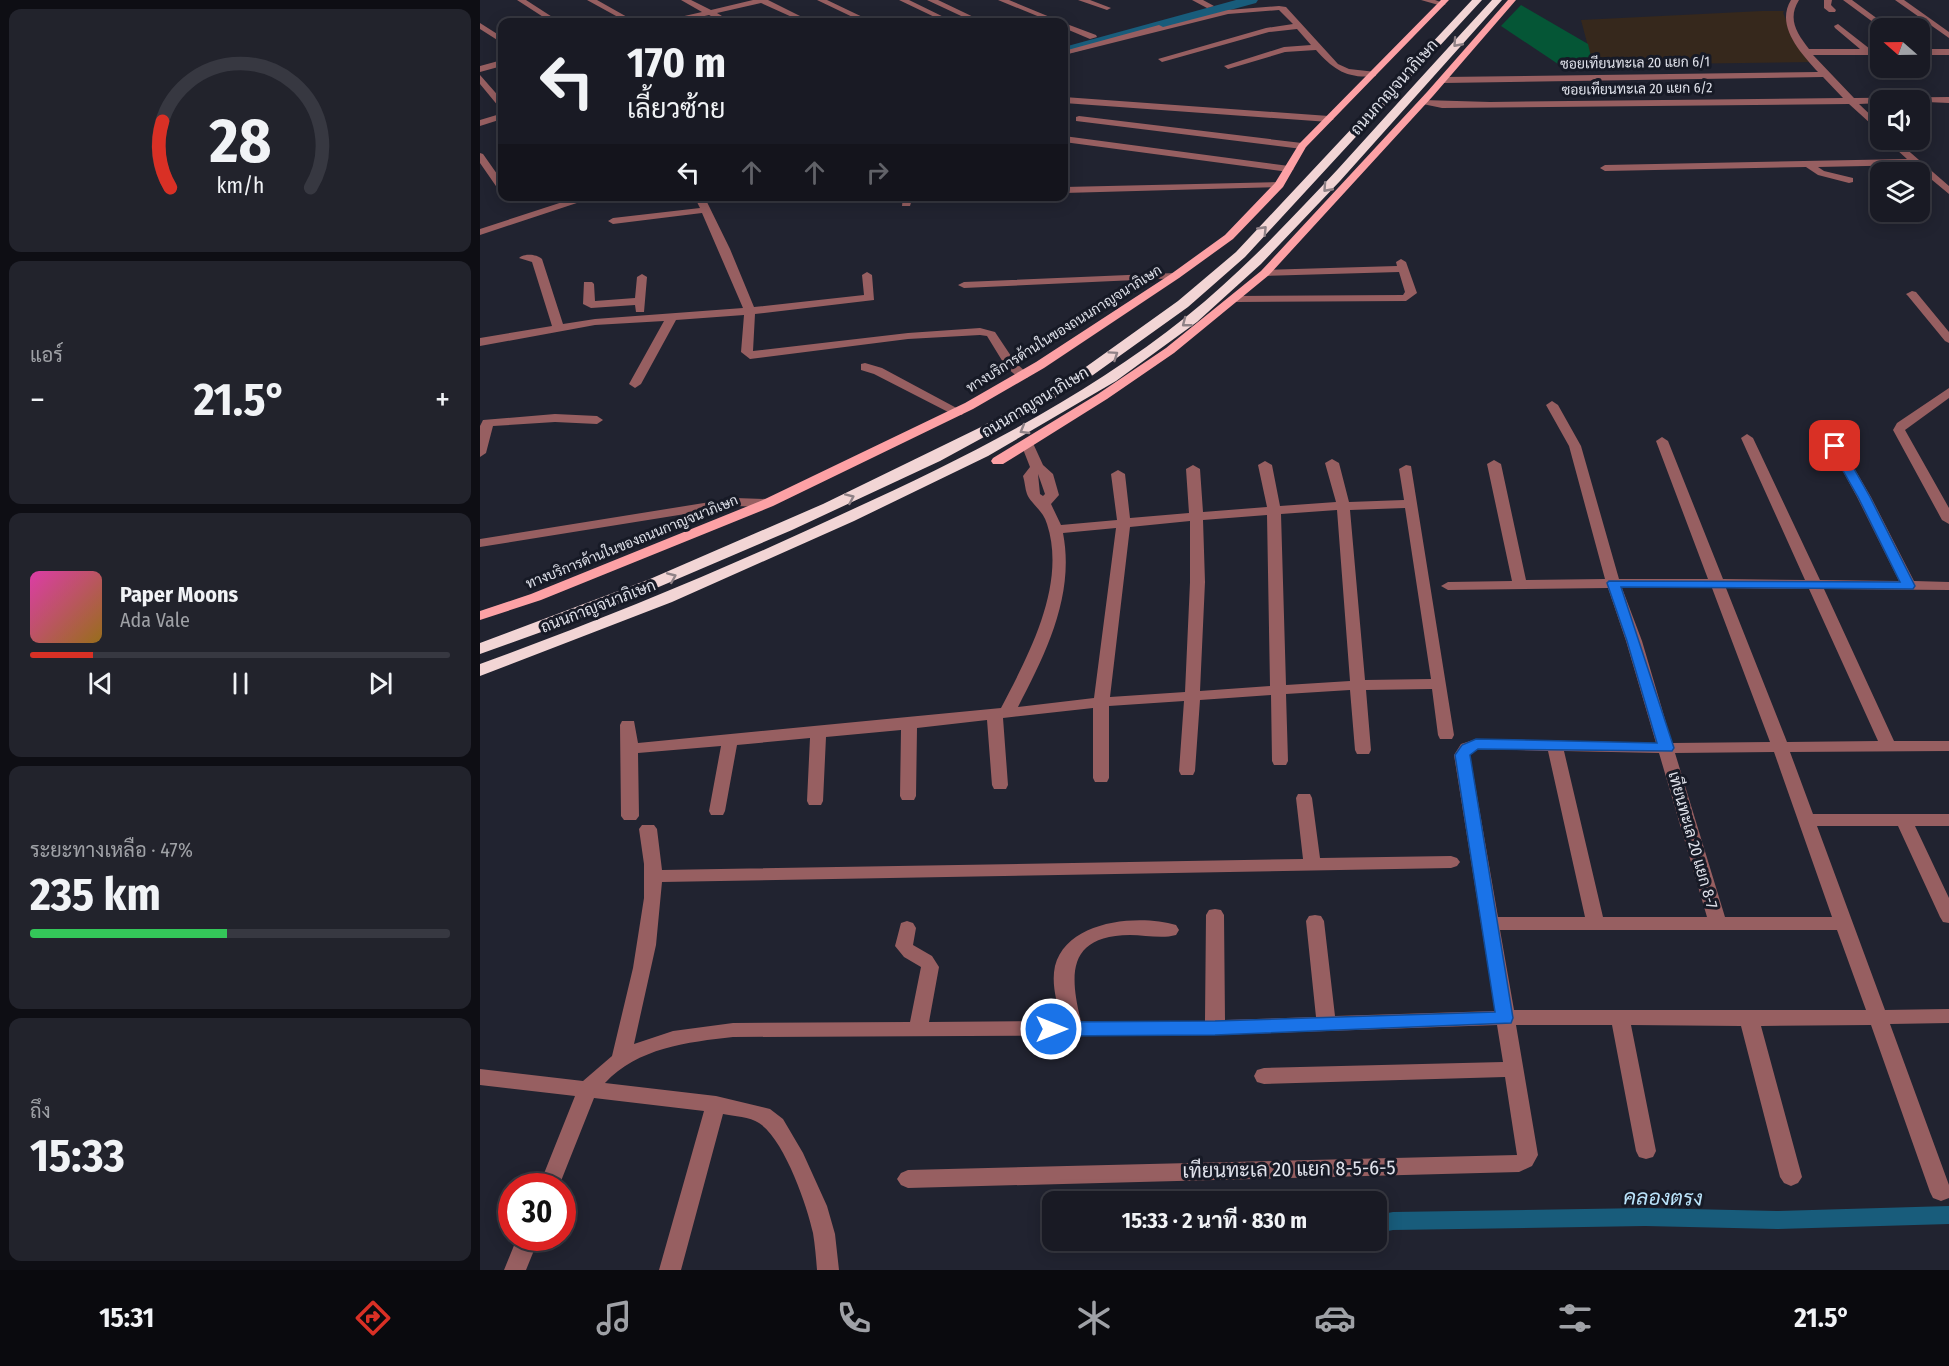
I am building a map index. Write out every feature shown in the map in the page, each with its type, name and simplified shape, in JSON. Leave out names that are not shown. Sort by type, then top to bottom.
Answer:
[{"type":"highway","name":"ถนนกาญจนาภิเษก","points":[[480,650],[704,563],[936,459],[1033,406],[1113,356],[1169,315],[1228,266],[1477,0]]},
{"type":"highway","name":"ถนนกาญจนาภิเษก","points":[[480,670],[687,591],[947,472],[1055,412],[1134,363],[1191,320],[1250,269],[1297,221],[1497,0]]},
{"type":"main road","points":[[998,461],[1164,357],[1237,299],[1265,273],[1423,103],[1512,0]]},
{"type":"main road","name":"ทางบริการด้านในของถนนกาญจนาภิเษก","points":[[480,616],[651,552],[768,503],[958,412],[1023,375],[1175,276],[1229,237],[1279,184],[1294,155],[1302,146],[1443,2]]},
{"type":"street","points":[[521,0],[550,18]]},
{"type":"street","points":[[591,0],[625,18]]},
{"type":"street","points":[[685,0],[719,18]]},
{"type":"street","points":[[687,18],[762,0],[800,18]]},
{"type":"street","points":[[821,0],[860,18]]},
{"type":"street","points":[[903,0],[941,18]]},
{"type":"street","points":[[931,0],[971,18]]},
{"type":"street","points":[[1002,0],[1048,18]]},
{"type":"street","points":[[1082,0],[1107,8]]},
{"type":"street","points":[[1196,0],[1210,6]]},
{"type":"street","points":[[1068,52],[1260,0]]},
{"type":"street","points":[[1425,0],[1443,2]]},
{"type":"street","points":[[1795,0],[1789,10],[1789,22],[1808,52],[1870,119]]},
{"type":"street","points":[[1828,0],[1827,6],[1832,10]]},
{"type":"street","points":[[1847,0],[1872,18]]},
{"type":"street","points":[[1899,0],[1949,36]]},
{"type":"street","points":[[1152,32],[1228,12],[1283,9],[1335,66],[1347,71],[1373,74]]},
{"type":"street","points":[[1038,14],[1049,11]]},
{"type":"street","points":[[480,25],[498,38]]},
{"type":"street","points":[[1162,59],[1269,30],[1299,26]]},
{"type":"street","points":[[1838,26],[1868,52]]},
{"type":"street","points":[[1068,27],[1089,35],[1100,29]]},
{"type":"street","points":[[1228,66],[1284,51],[1318,47]]},
{"type":"street","points":[[1808,52],[1868,52]]},
{"type":"street","points":[[1930,52],[1949,52]]},
{"type":"street","points":[[480,69],[498,64]]},
{"type":"street","name":"ซอยเทียนทะเล 20 แยก 6/1","points":[[1444,80],[1827,74]]},
{"type":"street","points":[[480,78],[498,100]]},
{"type":"street","points":[[1844,92],[1867,91]]},
{"type":"street","points":[[1786,92],[1799,100]]},
{"type":"street","name":"ซอยเทียนทะเล 20 แยก 6/2","points":[[1423,103],[1490,105],[1728,97],[1799,100],[1945,100]]},
{"type":"street","points":[[1068,100],[1329,119]]},
{"type":"street","points":[[1945,100],[1949,113]]},
{"type":"street","points":[[480,123],[498,118]]},
{"type":"street","points":[[1079,118],[1302,146]]},
{"type":"street","points":[[1068,140],[1289,168]]},
{"type":"street","points":[[1902,150],[1915,162]]},
{"type":"street","points":[[480,156],[498,181]]},
{"type":"street","points":[[1605,168],[1870,163]]},
{"type":"street","points":[[1808,165],[1821,173],[1849,180]]},
{"type":"street","points":[[1930,175],[1949,191]]},
{"type":"street","points":[[1191,177],[1195,187]]},
{"type":"street","points":[[1933,178],[1949,178]]},
{"type":"street","points":[[1068,190],[1279,184]]},
{"type":"street","points":[[480,232],[577,201]]},
{"type":"street","points":[[702,201],[725,249],[750,311],[747,352],[750,355],[908,336],[980,331],[991,334],[1010,364],[1023,375]]},
{"type":"street","points":[[613,221],[706,210]]},
{"type":"street","points":[[524,258],[537,259],[558,328]]},
{"type":"street","points":[[1237,299],[1406,298],[1411,293],[1402,265],[1265,273]]},
{"type":"street","points":[[480,342],[558,328],[639,319],[870,301],[867,275]]},
{"type":"street","points":[[964,285],[1175,276]]},
{"type":"street","points":[[639,319],[642,277]]},
{"type":"street","points":[[588,284],[589,304],[591,305],[640,301]]},
{"type":"street","points":[[1912,294],[1949,339]]},
{"type":"street","points":[[635,384],[672,317]]},
{"type":"street","points":[[865,367],[878,371],[958,412]]},
{"type":"street","points":[[1949,392],[1901,426],[1899,430],[1949,520]]},
{"type":"street","name":"เทียนทะเล 20 แยก 8-7","points":[[1552,405],[1575,446],[1613,583],[1634,641],[1718,924]]},
{"type":"street","points":[[480,453],[487,423],[555,418],[597,420]]},
{"type":"street","points":[[1828,435],[1864,497],[1909,586]]},
{"type":"street","points":[[1747,438],[1815,584],[1835,635],[1888,745]]},
{"type":"street","points":[[1662,441],[1780,746],[1941,1192]]},
{"type":"street","points":[[1000,785],[1001,713],[1045,634],[1056,593],[1058,529],[1045,502],[1035,495],[1030,476],[1036,467],[1027,444]]},
{"type":"street","points":[[1332,463],[1343,504],[1363,750]]},
{"type":"street","points":[[1494,464],[1520,584]]},
{"type":"street","points":[[1264,465],[1274,508],[1276,690],[1280,761]]},
{"type":"street","points":[[1187,771],[1193,696],[1197,515],[1193,469]]},
{"type":"street","points":[[1406,469],[1446,735]]},
{"type":"street","points":[[1101,777],[1101,702],[1124,523],[1118,474]]},
{"type":"street","points":[[480,543],[735,502],[768,503]]},
{"type":"street","points":[[1058,529],[1274,508],[1343,504],[1412,504]]},
{"type":"street","points":[[1448,586],[1613,583],[1949,586]]},
{"type":"street","points":[[630,749],[909,724],[1101,702],[1356,685],[1439,684]]},
{"type":"street","points":[[908,796],[909,724]]},
{"type":"street","points":[[628,725],[630,816]]},
{"type":"street","points":[[815,801],[818,732]]},
{"type":"street","points":[[717,811],[730,740]]},
{"type":"street","name":"เทียนทะเล 20 แยก 8-5-6-5","points":[[908,1179],[1519,1163],[1525,1160],[1528,1155],[1462,755],[1467,748],[1476,744],[1555,746]]},
{"type":"street","points":[[1596,925],[1555,746],[1666,748],[1949,746]]},
{"type":"street","points":[[1304,798],[1312,864]]},
{"type":"street","points":[[1903,819],[1949,917]]},
{"type":"street","points":[[1806,820],[1949,820]]},
{"type":"street","points":[[621,1058],[647,941],[653,876],[648,829]]},
{"type":"street","points":[[653,876],[1451,862]]},
{"type":"street","points":[[1215,915],[1215,1028]]},
{"type":"street","points":[[1315,921],[1326,1024]]},
{"type":"street","points":[[1490,924],[1844,923]]},
{"type":"street","points":[[907,928],[904,946],[907,951],[920,955],[928,961],[930,967],[918,1029]]},
{"type":"street","points":[[1073,1029],[1066,996],[1065,964],[1076,947],[1090,934],[1101,931],[1170,930]]},
{"type":"street","points":[[554,1173],[588,1089],[598,1077],[621,1058],[667,1041],[703,1032],[1215,1028],[1504,1018],[1749,1019],[1949,1016]]},
{"type":"street","points":[[1620,1017],[1646,1151]]},
{"type":"street","points":[[1749,1019],[1791,1177]]},
{"type":"street","points":[[1264,1076],[1513,1069]]},
{"type":"street","points":[[480,1077],[716,1104],[763,1115],[776,1125],[793,1153],[816,1206],[824,1234],[828,1270]]},
{"type":"street","points":[[670,1270],[716,1104]]},
{"type":"street","points":[[515,1270],[523,1251]]},
{"type":"shaded area","points":[[1784,11],[1794,36],[1813,62],[1593,65],[1581,20]]},
{"type":"green space","points":[[1521,5],[1588,44],[1593,65],[1561,66],[1501,26]]},
{"type":"waterway","points":[[1068,50],[1251,0]]},
{"type":"waterway","name":"คลองตรง","points":[[1387,1222],[1645,1217],[1777,1220],[1949,1215]]},
{"type":"route","points":[[1051,1029],[1215,1028],[1504,1018],[1462,755],[1467,748],[1476,744],[1666,748],[1634,641],[1613,583],[1909,586],[1864,497],[1835,446]]}]
